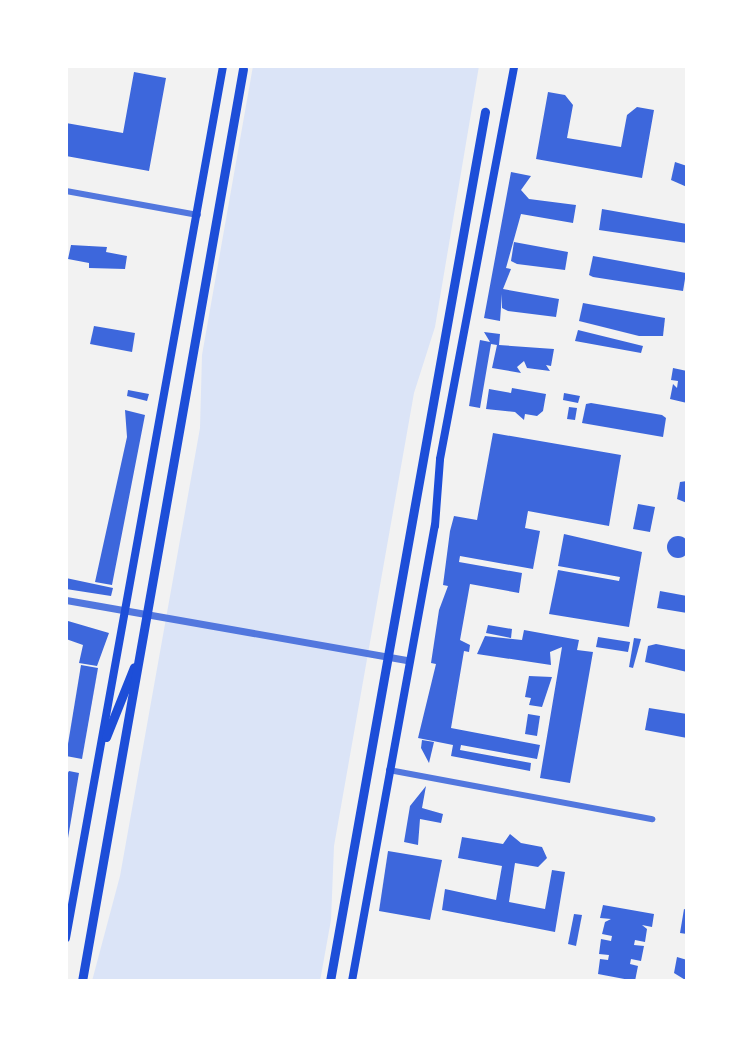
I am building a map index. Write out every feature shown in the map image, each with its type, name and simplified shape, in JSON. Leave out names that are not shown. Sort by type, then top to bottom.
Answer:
[{"type":"main road","points":[[66,938],[69,908],[106,737],[223,66]]},
{"type":"main road","points":[[352,981],[408,660],[435,526],[440,459],[514,66]]},
{"type":"main road","points":[[82,981],[243,69]]},
{"type":"main road","points":[[330,981],[485,112]]},
{"type":"main road","points":[[106,737],[141,649]]},
{"type":"street","points":[[66,191],[198,215]]},
{"type":"street","points":[[66,600],[408,660]]},
{"type":"street","points":[[389,770],[652,819]]},
{"type":"shaded area","points":[[253,66],[479,66],[435,327],[414,393],[334,846],[331,920],[320,981],[92,981],[120,876],[200,428],[202,355]]},
{"type":"building","points":[[134,72],[166,78],[149,171],[66,156],[66,123],[123,133]]},
{"type":"building","points":[[548,92],[565,95],[573,105],[567,138],[621,147],[627,115],[637,107],[654,110],[642,178],[536,159]]},
{"type":"building","points":[[675,162],[687,166],[687,187],[671,180]]},
{"type":"building","points":[[511,172],[531,176],[521,190],[529,199],[576,205],[573,223],[521,214],[506,268],[511,269],[503,289],[559,299],[556,317],[508,311],[502,308],[502,294],[500,321],[484,318]]},
{"type":"building","points":[[602,209],[687,224],[687,243],[599,230]]},
{"type":"building","points":[[514,242],[568,252],[565,270],[511,261]]},
{"type":"building","points":[[71,245],[107,247],[106,252],[127,256],[125,269],[89,268],[89,263],[68,259]]},
{"type":"building","points":[[593,256],[686,273],[683,291],[593,277],[589,275]]},
{"type":"building","points":[[583,303],[665,318],[663,336],[639,336],[579,321]]},
{"type":"building","points":[[94,326],[135,333],[132,352],[90,344]]},
{"type":"building","points":[[578,330],[643,346],[641,353],[575,341]]},
{"type":"building","points":[[484,332],[500,334],[499,345],[554,349],[551,366],[546,365],[550,371],[527,368],[524,361],[517,367],[521,373],[492,368],[497,345],[491,344],[480,408],[469,406],[480,340],[490,342]]},
{"type":"building","points":[[673,368],[687,371],[687,403],[670,399],[673,384],[677,388],[678,381],[671,380]]},
{"type":"building","points":[[512,388],[546,394],[543,411],[537,416],[525,414],[524,420],[515,412],[486,409],[489,389],[511,393]]},
{"type":"building","points":[[128,390],[149,394],[147,401],[127,396]]},
{"type":"building","points":[[564,393],[580,396],[578,403],[563,400]]},
{"type":"building","points":[[586,404],[662,415],[666,418],[663,437],[582,423]]},
{"type":"building","points":[[569,407],[577,408],[575,420],[567,419]]},
{"type":"building","points":[[125,410],[145,415],[112,585],[95,582],[127,437]]},
{"type":"building","points":[[493,433],[621,455],[609,526],[528,511],[525,528],[540,531],[533,569],[460,556],[459,562],[522,573],[519,593],[470,584],[460,640],[470,645],[469,652],[464,651],[451,728],[540,745],[537,759],[461,745],[460,750],[531,763],[530,771],[451,756],[453,745],[418,738],[436,664],[431,663],[439,610],[448,586],[443,585],[450,531],[454,516],[477,520]]},
{"type":"building","points":[[687,481],[687,503],[677,499],[680,482]]},
{"type":"building","points":[[638,504],[655,507],[650,532],[633,529]]},
{"type":"building","points":[[564,534],[642,552],[629,627],[549,614],[558,570],[619,581],[620,577],[558,566]]},
{"type":"building","points":[[678,536],[686,539],[689,547],[686,555],[678,558],[670,555],[667,547],[670,539]]},
{"type":"building","points":[[66,578],[113,588],[111,596],[66,589]]},
{"type":"building","points":[[660,591],[687,596],[687,613],[657,608]]},
{"type":"building","points":[[68,621],[109,633],[97,666],[79,663],[83,645],[66,639]]},
{"type":"building","points":[[488,625],[512,629],[511,638],[486,633]]},
{"type":"building","points":[[524,630],[579,640],[577,650],[593,652],[570,783],[540,778],[562,647],[550,652],[551,665],[477,654],[485,636],[522,640]]},
{"type":"building","points":[[598,637],[630,642],[628,652],[596,647]]},
{"type":"building","points":[[634,638],[641,639],[633,668],[629,667]]},
{"type":"building","points":[[656,644],[687,650],[687,672],[645,662],[648,646]]},
{"type":"building","points":[[81,665],[98,668],[82,759],[66,756]]},
{"type":"building","points":[[529,676],[552,677],[542,707],[529,705],[531,698],[525,697]]},
{"type":"building","points":[[649,708],[687,714],[687,738],[645,730]]},
{"type":"building","points":[[528,714],[540,716],[537,736],[525,734]]},
{"type":"building","points":[[422,740],[434,742],[429,763],[421,748]]},
{"type":"building","points":[[69,771],[79,773],[68,838],[66,776]]},
{"type":"building","points":[[426,786],[422,808],[443,814],[441,823],[420,819],[418,845],[404,842],[410,806]]},
{"type":"building","points":[[510,834],[521,843],[542,847],[547,858],[538,867],[515,863],[509,902],[545,909],[552,870],[565,872],[555,932],[442,910],[445,889],[496,900],[502,866],[458,858],[462,837],[503,844]]},
{"type":"building","points":[[388,851],[442,860],[430,920],[379,911]]},
{"type":"building","points":[[603,905],[654,914],[652,927],[642,925],[647,929],[645,942],[635,940],[634,945],[644,946],[641,961],[631,959],[630,964],[638,966],[635,981],[598,974],[600,959],[608,960],[609,955],[599,954],[601,939],[611,941],[612,936],[602,934],[605,922],[611,919],[600,918]]},
{"type":"building","points":[[684,909],[687,910],[687,934],[680,933]]},
{"type":"building","points":[[574,914],[582,915],[576,946],[568,944]]},
{"type":"building","points":[[677,957],[687,960],[687,981],[674,973]]}]
